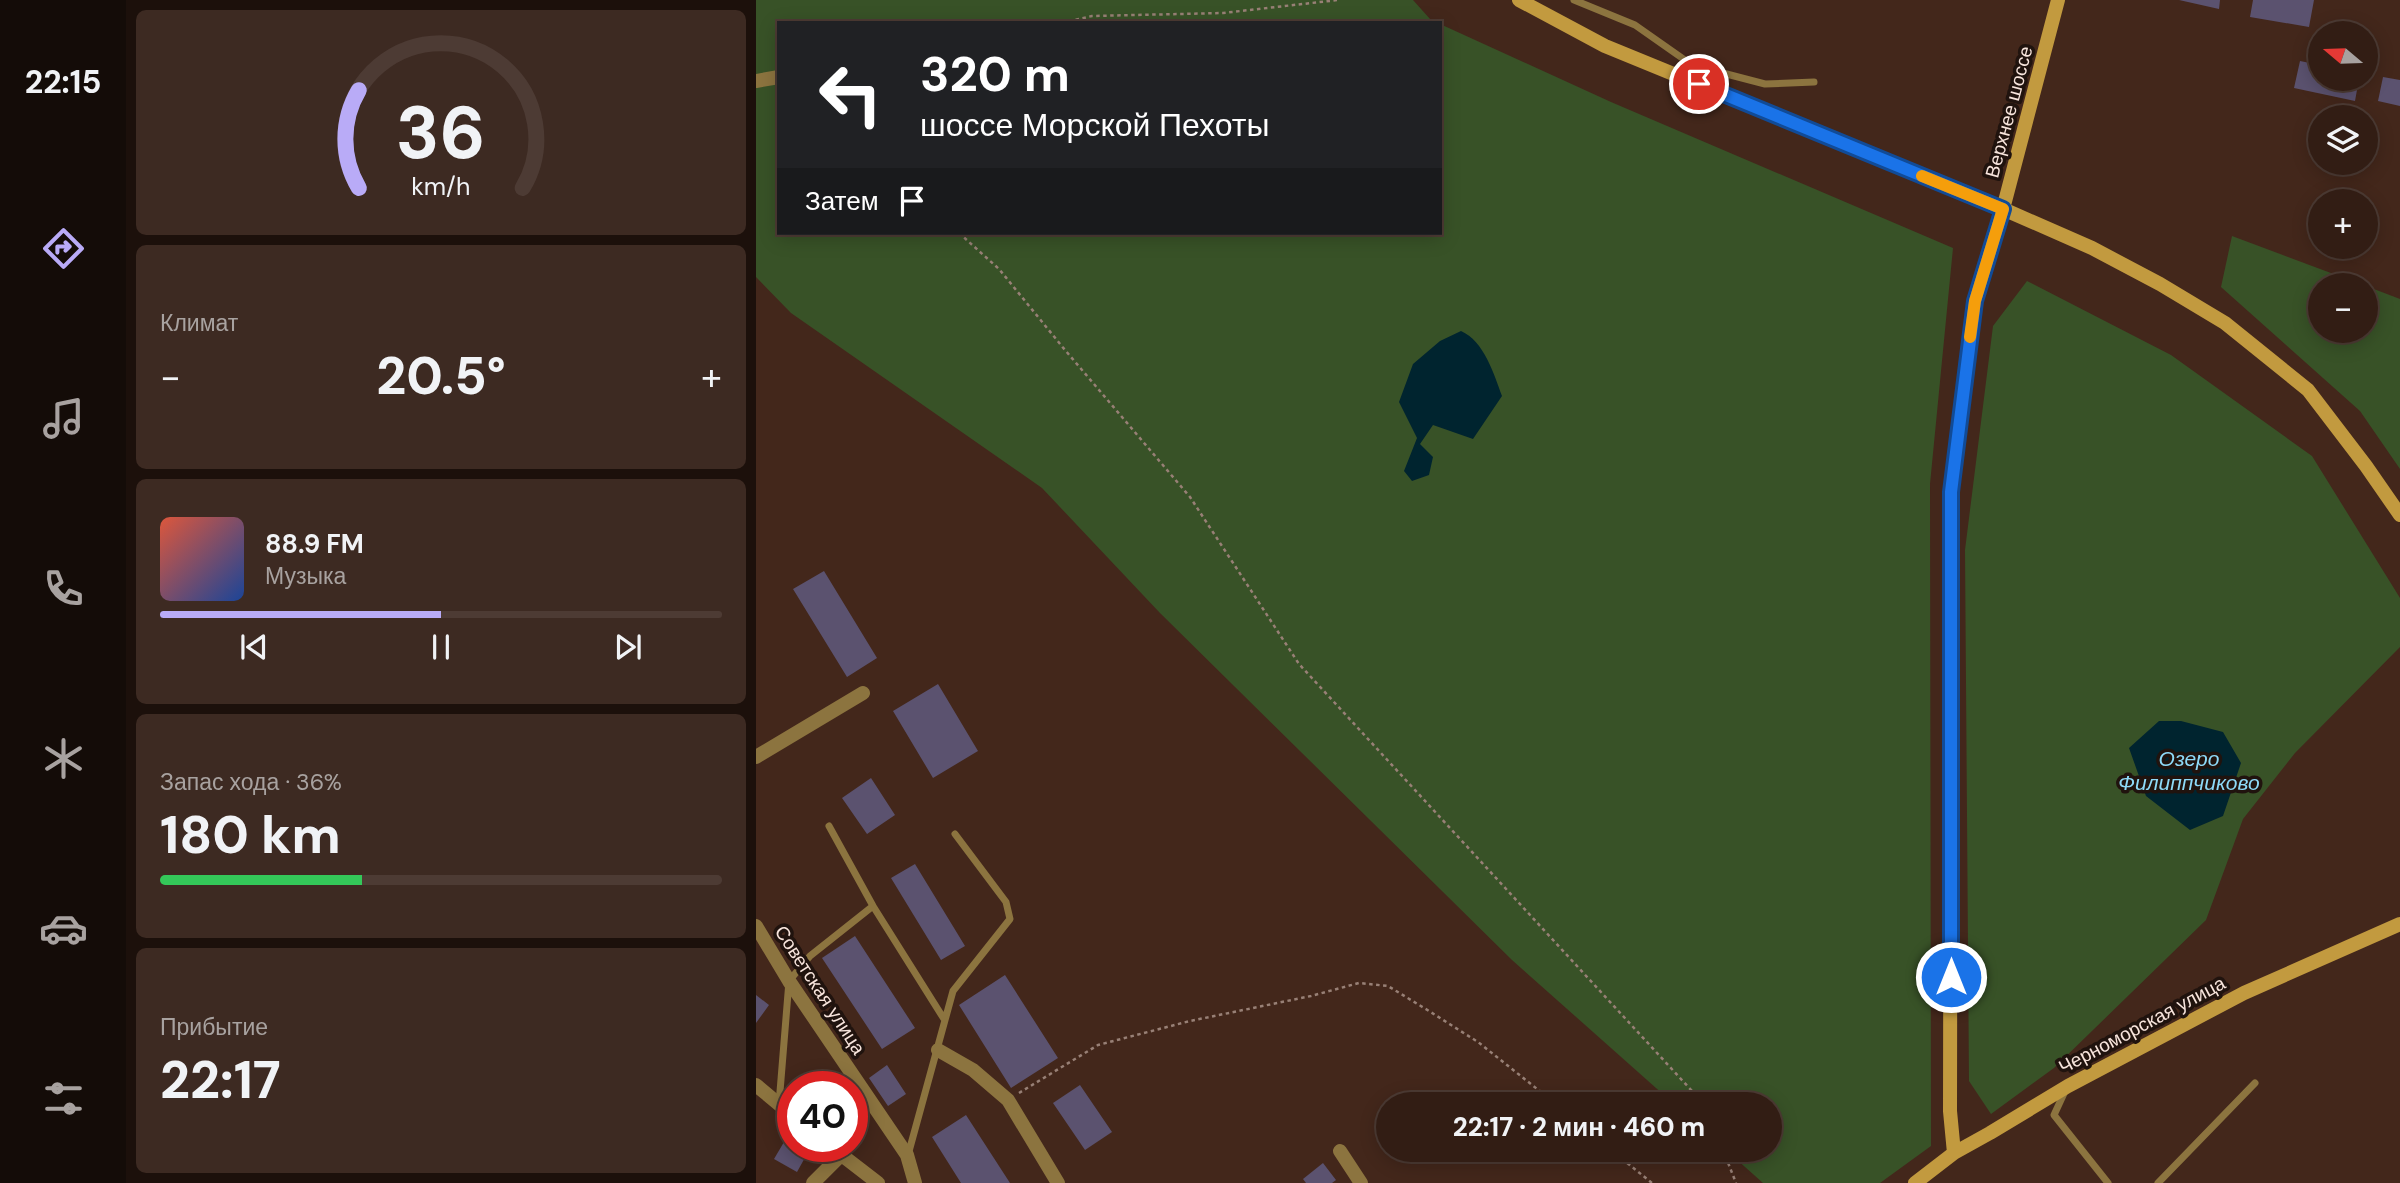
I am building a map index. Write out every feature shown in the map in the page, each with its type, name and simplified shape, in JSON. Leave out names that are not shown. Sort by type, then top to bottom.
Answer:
[{"type":"street","points":[[1519,0],[1605,46],[2003,209],[2092,248],[2160,284],[2225,323],[2308,390],[2400,515]]},
{"type":"street","name":"Верхнее шоссе","points":[[1954,1153],[1950,1111],[1951,492],[1975,301],[2003,209],[2059,0]]},
{"type":"street","points":[[756,81],[777,77]]},
{"type":"street","points":[[756,757],[863,693]]},
{"type":"street","name":"Черноморская улица","points":[[1915,1183],[1954,1153],[2068,1086],[2244,993],[2400,925]]},
{"type":"street","name":"Советская улица","points":[[756,926],[789,981],[907,1155],[915,1183]]},
{"type":"street","points":[[938,1050],[973,1070],[1008,1100],[1058,1183]]},
{"type":"street","points":[[756,1085],[777,1102]]},
{"type":"street","points":[[1340,1151],[1361,1183]]},
{"type":"street","points":[[813,1183],[827,1162]]},
{"type":"street","points":[[850,1162],[878,1183]]},
{"type":"lane","points":[[1574,0],[1635,25],[1692,65],[1765,84],[1814,82]]},
{"type":"lane","points":[[829,826],[873,906],[944,1019]]},
{"type":"lane","points":[[907,1155],[953,991],[1010,919],[1006,902],[955,834]]},
{"type":"lane","points":[[782,1071],[789,981],[810,956],[873,906]]},
{"type":"lane","points":[[2158,1183],[2255,1083]]},
{"type":"lane","points":[[2068,1086],[2054,1115],[2108,1183]]},
{"type":"path","points":[[1071,21],[1092,16],[1223,13],[1338,0]]},
{"type":"path","points":[[961,235],[999,270],[1190,497],[1299,664],[1693,1092]]},
{"type":"path","points":[[1008,1100],[1098,1045],[1359,983],[1388,986],[1478,1042],[1541,1092]]},
{"type":"path","points":[[1626,1162],[1652,1183]]},
{"type":"path","points":[[1728,1162],[1736,1183]]},
{"type":"green space","points":[[756,0],[1413,0],[1434,21],[777,21],[777,235],[1442,235],[1442,25],[1611,102],[1953,248],[1930,484],[1931,1146],[1880,1183],[1763,1183],[1739,1162],[1782,1162],[1782,1092],[1660,1092],[1512,960],[1160,613],[1042,488],[791,313],[756,277]]},
{"type":"green space","points":[[2232,236],[2331,273],[2308,273],[2308,343],[2378,343],[2378,291],[2400,299],[2400,469],[2360,411],[2221,287]]},
{"type":"green space","points":[[2027,281],[2171,355],[2312,456],[2400,598],[2400,647],[2295,753],[2243,819],[2206,920],[2054,1068],[1991,1114],[1969,1081],[1965,550],[1993,326]]},
{"type":"water","points":[[1461,331],[1482,350],[1502,396],[1473,439],[1433,425],[1420,444],[1433,457],[1429,475],[1412,481],[1404,471],[1417,438],[1399,402],[1413,364],[1440,341]]},
{"type":"water","name":"Озеро Филиппчиково","points":[[2159,721],[2181,721],[2223,732],[2241,763],[2223,816],[2190,830],[2146,796],[2129,748]]},
{"type":"building","points":[[2179,0],[2220,0],[2219,9]]},
{"type":"building","points":[[2253,0],[2314,0],[2308,27],[2250,17]]},
{"type":"building","points":[[2300,61],[2308,63],[2308,91],[2294,88]]},
{"type":"building","points":[[2383,77],[2400,80],[2400,106],[2378,101]]},
{"type":"building","points":[[2308,91],[2357,91],[2355,101]]},
{"type":"building","points":[[824,571],[877,658],[847,677],[793,589]]},
{"type":"building","points":[[938,684],[978,751],[933,778],[893,711]]},
{"type":"building","points":[[871,778],[895,815],[867,834],[842,798]]},
{"type":"building","points":[[915,864],[965,946],[941,960],[891,878]]},
{"type":"building","points":[[855,936],[915,1028],[882,1049],[822,958]]},
{"type":"building","points":[[1005,975],[1058,1058],[1011,1088],[959,1005]]},
{"type":"building","points":[[756,995],[769,1005],[756,1023]]},
{"type":"building","points":[[887,1065],[906,1094],[888,1106],[869,1078]]},
{"type":"building","points":[[1080,1085],[1112,1132],[1085,1150],[1053,1103]]},
{"type":"building","points":[[966,1115],[1010,1183],[961,1183],[932,1137]]},
{"type":"building","points":[[779,1162],[803,1162],[797,1172]]},
{"type":"building","points":[[1323,1163],[1336,1180],[1332,1183],[1306,1183],[1303,1179]]},
{"type":"slow traffic","points":[[1922,176],[2003,209],[1975,301],[1970,337]]},
{"type":"route","points":[[1699,84],[2003,209],[1975,301],[1951,492],[1951,977]]}]
